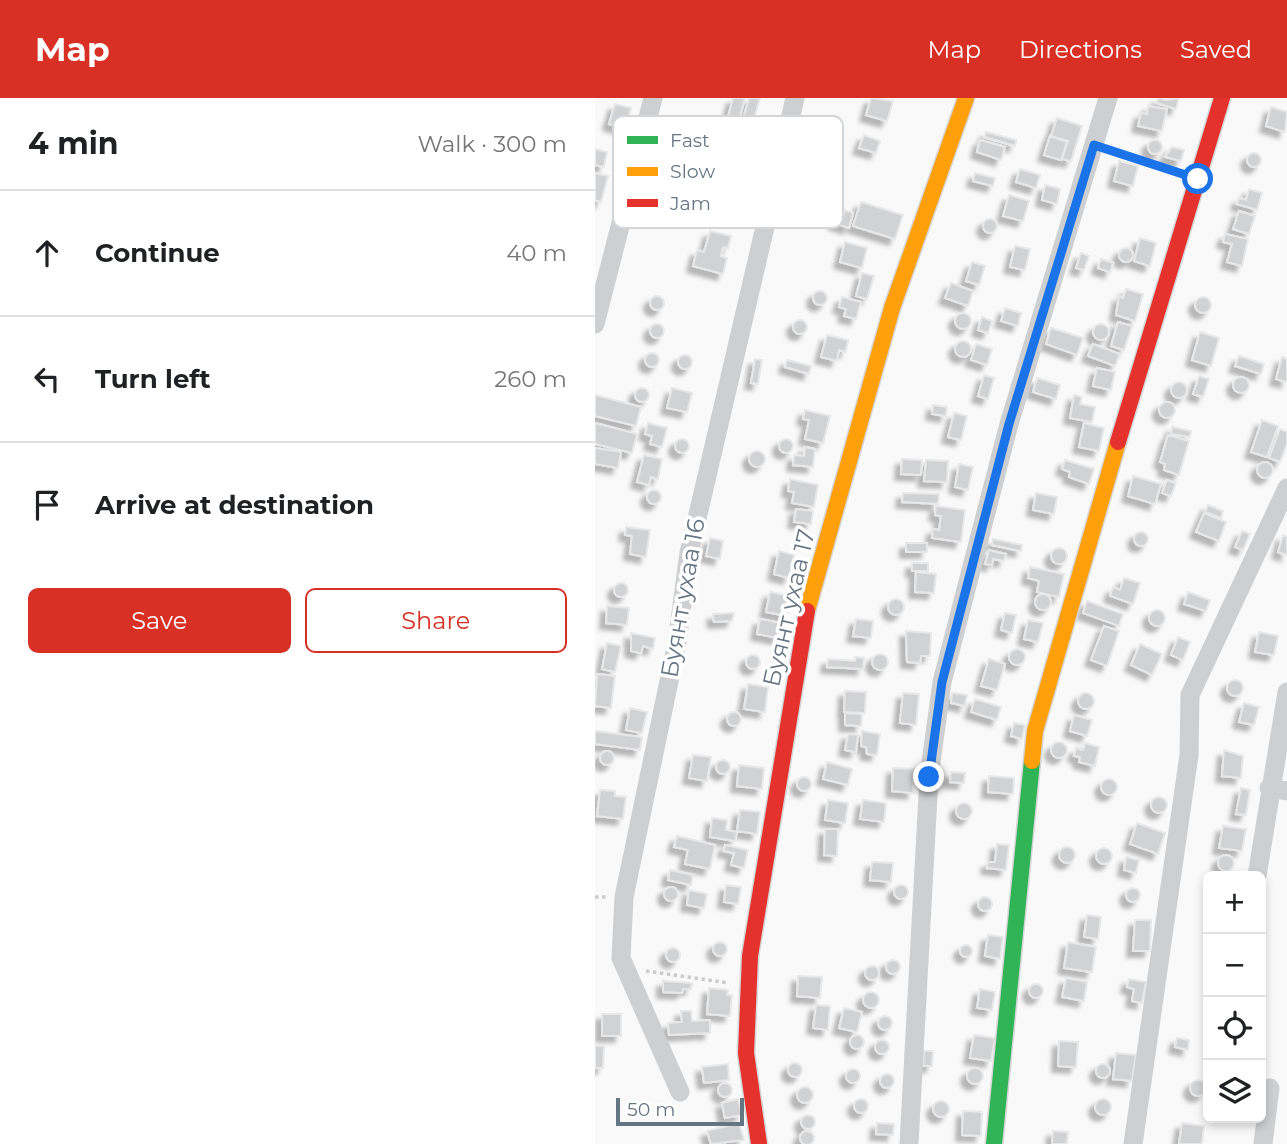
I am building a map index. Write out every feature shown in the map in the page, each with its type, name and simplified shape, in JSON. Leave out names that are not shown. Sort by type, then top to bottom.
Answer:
[{"type":"street","points":[[648,116],[653,98]]},
{"type":"street","name":"Буянт ухаа 16","points":[[791,116],[795,98]]},
{"type":"street","name":"Буянт ухаа 17","points":[[759,1144],[745,1053],[750,956],[782,749],[807,611],[892,309],[966,98]]},
{"type":"street","points":[[909,1144],[929,777],[942,682],[1009,424],[1108,98]]},
{"type":"street","points":[[994,1144],[1035,731],[1222,98]]},
{"type":"street","points":[[595,324],[620,228]]},
{"type":"street","name":"Буянт ухаа 16","points":[[680,1092],[621,958],[626,883],[677,643],[689,553],[765,228]]},
{"type":"street","points":[[1133,1144],[1189,755],[1190,695],[1287,488]]},
{"type":"street","points":[[1258,871],[1278,789],[1287,692]]},
{"type":"street","points":[[1263,1144],[1272,1088]]},
{"type":"path","points":[[1094,145],[1198,179]]},
{"type":"path","points":[[627,969],[748,985]]},
{"type":"building","points":[[733,98],[745,98],[740,116],[728,116]]},
{"type":"building","points":[[749,98],[760,98],[755,116],[744,116]]},
{"type":"building","points":[[871,98],[893,101],[887,121],[866,115]]},
{"type":"building","points":[[1158,98],[1179,98],[1176,109],[1157,103]]},
{"type":"building","points":[[615,104],[631,108],[629,116],[613,116],[613,125],[609,124]]},
{"type":"building","points":[[1148,106],[1167,109],[1162,131],[1138,126],[1141,113],[1147,114]]},
{"type":"building","points":[[1271,107],[1287,112],[1285,132],[1266,126]]},
{"type":"building","points":[[1057,118],[1082,126],[1071,161],[1062,159],[1068,141],[1051,136]]},
{"type":"building","points":[[986,132],[1016,140],[1015,146],[984,137]]},
{"type":"building","points":[[864,135],[880,141],[876,153],[859,148]]},
{"type":"building","points":[[1050,136],[1067,142],[1061,160],[1044,155]]},
{"type":"building","points":[[980,140],[1005,147],[1001,160],[977,152]]},
{"type":"building","points":[[1152,140],[1158,140],[1162,147],[1158,154],[1152,154],[1148,150],[1148,144]]},
{"type":"building","points":[[1172,147],[1184,150],[1181,161],[1165,157]]},
{"type":"building","points":[[595,149],[607,152],[604,167],[595,165]]},
{"type":"building","points":[[1254,153],[1259,155],[1259,165],[1254,167],[1249,165],[1247,160],[1249,155]]},
{"type":"building","points":[[1119,161],[1138,166],[1133,186],[1114,181]]},
{"type":"building","points":[[1020,169],[1040,175],[1036,188],[1016,182]]},
{"type":"building","points":[[595,173],[608,176],[601,202],[595,200]]},
{"type":"building","points":[[975,173],[995,178],[993,186],[973,181]]},
{"type":"building","points":[[1045,185],[1060,189],[1057,204],[1042,200]]},
{"type":"building","points":[[1249,189],[1262,193],[1257,210],[1237,204],[1239,198],[1246,200]]},
{"type":"building","points":[[1009,195],[1029,201],[1023,221],[1003,216]]},
{"type":"building","points":[[861,202],[903,215],[895,239],[853,226]]},
{"type":"building","points":[[845,210],[853,213],[849,228],[843,226]]},
{"type":"building","points":[[1239,211],[1255,216],[1249,234],[1233,229]]},
{"type":"building","points":[[990,219],[995,221],[995,231],[990,233],[985,231],[983,226],[985,221]]},
{"type":"building","points":[[710,231],[731,236],[728,248],[723,247],[721,256],[727,258],[723,274],[693,266],[697,250],[704,252]]},
{"type":"building","points":[[1225,234],[1248,239],[1242,266],[1227,262],[1232,244],[1223,242]]},
{"type":"building","points":[[1140,238],[1156,243],[1150,266],[1134,261]]},
{"type":"building","points":[[845,242],[867,248],[862,268],[840,262]]},
{"type":"building","points":[[1015,246],[1030,249],[1025,270],[1010,267]]},
{"type":"building","points":[[1126,248],[1131,250],[1131,260],[1126,262],[1121,260],[1119,255],[1121,250]]},
{"type":"building","points":[[1081,253],[1089,256],[1084,270],[1076,268]]},
{"type":"building","points":[[1101,259],[1113,263],[1110,272],[1098,268]]},
{"type":"building","points":[[972,262],[985,266],[979,285],[966,281]]},
{"type":"building","points":[[862,273],[874,276],[867,299],[856,296]]},
{"type":"building","points":[[951,283],[973,291],[968,306],[945,298]]},
{"type":"building","points":[[1126,289],[1143,294],[1135,321],[1116,315],[1119,296],[1123,298]]},
{"type":"building","points":[[817,291],[823,291],[827,298],[823,305],[817,305],[813,301],[813,295]]},
{"type":"building","points":[[654,296],[660,296],[664,303],[660,310],[654,310],[650,306],[650,300]]},
{"type":"building","points":[[842,297],[861,302],[856,319],[844,316],[846,309],[839,307]]},
{"type":"building","points":[[1203,297],[1211,305],[1203,313],[1195,305]]},
{"type":"building","points":[[1005,308],[1021,313],[1018,326],[1001,321]]},
{"type":"building","points":[[963,313],[971,321],[963,329],[955,321]]},
{"type":"building","points":[[982,317],[992,321],[988,333],[978,330]]},
{"type":"building","points":[[797,320],[803,320],[807,327],[803,334],[797,334],[793,330],[793,324]]},
{"type":"building","points":[[1118,322],[1132,326],[1124,350],[1111,346]]},
{"type":"building","points":[[654,324],[660,324],[664,331],[660,338],[654,338],[650,334],[650,328]]},
{"type":"building","points":[[1101,324],[1109,332],[1101,340],[1093,332]]},
{"type":"building","points":[[1051,328],[1083,338],[1077,355],[1046,344]]},
{"type":"building","points":[[1200,332],[1219,338],[1211,366],[1192,360]]},
{"type":"building","points":[[827,335],[848,340],[846,352],[839,350],[837,361],[821,357]]},
{"type":"building","points":[[963,341],[971,349],[963,357],[955,349]]},
{"type":"building","points":[[976,344],[992,349],[987,365],[971,360]]},
{"type":"building","points":[[1093,344],[1120,354],[1115,366],[1088,356]]},
{"type":"building","points":[[649,353],[655,353],[659,360],[655,367],[649,367],[645,363],[645,357]]},
{"type":"building","points":[[682,355],[688,355],[692,362],[688,369],[682,369],[678,365],[678,359]]},
{"type":"building","points":[[1239,356],[1264,364],[1261,374],[1235,366]]},
{"type":"building","points":[[1282,357],[1287,359],[1287,382],[1276,379]]},
{"type":"building","points":[[755,359],[762,360],[758,384],[751,383]]},
{"type":"building","points":[[787,360],[811,366],[809,374],[785,367]]},
{"type":"building","points":[[1097,368],[1115,372],[1111,390],[1093,386]]},
{"type":"building","points":[[984,375],[994,378],[988,399],[978,396]]},
{"type":"building","points":[[1199,376],[1209,379],[1203,397],[1193,394]]},
{"type":"building","points":[[1241,377],[1249,385],[1241,393],[1233,385]]},
{"type":"building","points":[[1037,378],[1060,385],[1056,399],[1033,392]]},
{"type":"building","points":[[1179,382],[1187,390],[1179,398],[1171,390]]},
{"type":"building","points":[[639,388],[645,388],[649,395],[645,402],[639,402],[635,398],[635,392]]},
{"type":"building","points":[[672,388],[692,393],[687,412],[667,408]]},
{"type":"building","points":[[595,395],[641,407],[636,426],[595,416]]},
{"type":"building","points":[[1074,395],[1082,397],[1080,404],[1095,407],[1092,422],[1070,418]]},
{"type":"building","points":[[1167,402],[1175,410],[1167,418],[1159,410]]},
{"type":"building","points":[[933,405],[947,407],[946,416],[932,414]]},
{"type":"building","points":[[805,410],[830,416],[823,443],[805,439],[809,420],[803,419]]},
{"type":"building","points":[[954,413],[967,416],[961,440],[948,437]]},
{"type":"building","points":[[1262,420],[1278,426],[1267,457],[1251,452]]},
{"type":"building","points":[[595,423],[637,434],[632,453],[595,444]]},
{"type":"building","points":[[648,423],[667,428],[662,447],[650,444],[652,436],[645,434]]},
{"type":"building","points":[[1084,423],[1104,428],[1099,451],[1079,447]]},
{"type":"building","points":[[1172,427],[1191,431],[1190,437],[1171,434]]},
{"type":"building","points":[[1280,429],[1287,432],[1287,444],[1280,462],[1269,458]]},
{"type":"building","points":[[1168,435],[1189,441],[1179,475],[1164,470],[1165,464],[1160,462]]},
{"type":"building","points":[[679,439],[685,439],[689,446],[685,453],[679,453],[675,449],[675,443]]},
{"type":"building","points":[[783,439],[789,439],[793,446],[789,453],[783,453],[779,449],[779,443]]},
{"type":"building","points":[[805,447],[815,449],[813,467],[793,465],[794,455],[804,456]]},
{"type":"building","points":[[595,448],[621,452],[618,468],[595,464]]},
{"type":"building","points":[[757,451],[763,453],[763,465],[757,467],[751,465],[749,459],[751,453]]},
{"type":"building","points":[[644,455],[662,459],[658,479],[651,477],[649,485],[637,482]]},
{"type":"building","points":[[902,459],[922,460],[921,475],[901,474]]},
{"type":"building","points":[[926,460],[948,461],[947,482],[924,481]]},
{"type":"building","points":[[1065,460],[1094,469],[1089,484],[1069,477],[1070,472],[1062,469]]},
{"type":"building","points":[[1265,462],[1273,470],[1265,478],[1257,470]]},
{"type":"building","points":[[959,464],[973,467],[968,490],[955,487]]},
{"type":"building","points":[[1133,476],[1161,484],[1155,504],[1128,496]]},
{"type":"building","points":[[790,479],[818,485],[814,507],[792,503],[794,492],[788,491]]},
{"type":"building","points":[[1167,480],[1176,483],[1171,496],[1162,493]]},
{"type":"building","points":[[651,490],[657,490],[661,497],[657,504],[651,504],[647,500],[647,494]]},
{"type":"building","points":[[903,493],[939,494],[938,504],[902,502]]},
{"type":"building","points":[[1036,493],[1057,497],[1054,514],[1033,510]]},
{"type":"building","points":[[1208,505],[1223,511],[1221,518],[1205,512]]},
{"type":"building","points":[[936,506],[965,510],[961,542],[932,538],[933,529],[939,530],[941,516],[935,515]]},
{"type":"building","points":[[796,509],[813,511],[811,524],[794,522]]},
{"type":"building","points":[[1204,513],[1226,522],[1219,541],[1196,532]]},
{"type":"building","points":[[626,527],[650,530],[646,557],[630,554],[632,536],[625,535]]},
{"type":"building","points":[[1242,531],[1250,534],[1243,550],[1235,547]]},
{"type":"building","points":[[1138,532],[1144,532],[1148,539],[1144,546],[1138,546],[1134,542],[1134,536]]},
{"type":"building","points":[[1283,535],[1287,537],[1287,555],[1278,552]]},
{"type":"building","points":[[710,538],[723,541],[720,559],[706,556]]},
{"type":"building","points":[[993,539],[1022,545],[1021,551],[992,545]]},
{"type":"building","points":[[906,543],[927,543],[927,552],[906,552]]},
{"type":"building","points":[[1059,548],[1067,556],[1059,564],[1051,556]]},
{"type":"building","points":[[989,550],[1006,554],[1004,561],[993,559],[992,565],[985,564]]},
{"type":"building","points":[[779,551],[794,555],[789,578],[774,574]]},
{"type":"building","points":[[912,563],[928,563],[928,571],[912,571]]},
{"type":"building","points":[[1030,567],[1064,574],[1059,597],[1037,592],[1039,581],[1028,578]]},
{"type":"building","points":[[916,572],[936,574],[934,593],[915,592]]},
{"type":"building","points":[[1124,578],[1140,583],[1133,604],[1110,596],[1113,587],[1120,590]]},
{"type":"building","points":[[618,583],[624,583],[628,590],[624,597],[618,597],[614,593],[614,587]]},
{"type":"building","points":[[770,592],[791,596],[787,616],[766,612]]},
{"type":"building","points":[[1188,592],[1210,600],[1206,611],[1184,604]]},
{"type":"building","points":[[1043,594],[1051,602],[1043,610],[1035,602]]},
{"type":"building","points":[[896,599],[904,607],[896,615],[888,607]]},
{"type":"building","points":[[1087,601],[1123,614],[1119,626],[1083,613]]},
{"type":"building","points":[[607,606],[629,608],[627,625],[606,623]]},
{"type":"building","points":[[1157,610],[1165,618],[1157,626],[1149,618]]},
{"type":"building","points":[[734,613],[732,621],[714,622],[713,614]]},
{"type":"building","points":[[1005,613],[1016,615],[1012,633],[1001,630]]},
{"type":"building","points":[[760,619],[781,623],[778,638],[757,634]]},
{"type":"building","points":[[856,619],[873,621],[871,638],[853,636]]},
{"type":"building","points":[[1028,620],[1043,623],[1038,642],[1024,639]]},
{"type":"building","points":[[1104,626],[1119,631],[1107,666],[1091,660]]},
{"type":"building","points":[[906,631],[931,633],[930,656],[921,656],[920,663],[907,662]]},
{"type":"building","points":[[1259,632],[1278,636],[1274,655],[1255,652]]},
{"type":"building","points":[[631,633],[655,638],[653,649],[643,646],[641,653],[631,651]]},
{"type":"building","points":[[1178,637],[1190,642],[1183,660],[1171,655]]},
{"type":"building","points":[[607,643],[621,646],[615,672],[602,669]]},
{"type":"building","points":[[1140,644],[1162,654],[1152,675],[1131,665]]},
{"type":"building","points":[[1017,649],[1025,657],[1017,665],[1009,657]]},
{"type":"building","points":[[880,654],[888,662],[880,670],[872,662]]},
{"type":"building","points":[[750,655],[756,655],[760,662],[756,669],[750,669],[746,665],[746,659]]},
{"type":"building","points":[[855,657],[864,658],[863,669],[827,667],[828,659],[855,661]]},
{"type":"building","points":[[989,659],[1005,664],[997,690],[981,686]]},
{"type":"building","points":[[597,674],[615,676],[611,708],[595,706]]},
{"type":"building","points":[[1235,680],[1243,688],[1235,696],[1227,688]]},
{"type":"building","points":[[748,684],[768,687],[765,712],[744,709]]},
{"type":"building","points":[[845,691],[866,692],[865,713],[844,712]]},
{"type":"building","points":[[903,693],[919,694],[916,725],[900,723]]},
{"type":"building","points":[[952,693],[967,695],[965,706],[951,703]]},
{"type":"building","points":[[1086,693],[1094,701],[1086,709],[1078,701]]},
{"type":"building","points":[[975,699],[1001,707],[997,720],[971,712]]},
{"type":"building","points":[[1244,703],[1259,707],[1254,725],[1239,722]]},
{"type":"building","points":[[630,708],[647,712],[642,733],[626,730]]},
{"type":"building","points":[[731,712],[737,712],[741,719],[737,726],[731,726],[727,722],[727,716]]},
{"type":"building","points":[[845,713],[862,714],[861,726],[845,725]]},
{"type":"building","points":[[1074,715],[1092,720],[1087,736],[1070,731]]},
{"type":"building","points":[[1014,723],[1025,725],[1022,739],[1011,736]]},
{"type":"building","points":[[595,731],[642,737],[640,750],[595,744]]},
{"type":"building","points":[[862,731],[880,734],[877,755],[867,754],[866,747],[861,746]]},
{"type":"building","points":[[848,734],[858,735],[856,752],[845,750]]},
{"type":"building","points":[[1059,742],[1067,750],[1059,758],[1051,750]]},
{"type":"building","points":[[1085,743],[1099,747],[1095,766],[1079,762],[1080,757],[1074,756],[1076,748],[1083,750]]},
{"type":"building","points":[[1224,750],[1243,756],[1241,778],[1222,776]]},
{"type":"building","points":[[604,751],[610,751],[614,758],[610,765],[604,765],[600,761],[600,755]]},
{"type":"building","points":[[693,755],[711,757],[707,781],[689,778]]},
{"type":"building","points":[[720,760],[726,760],[730,767],[726,774],[720,774],[716,770],[716,764]]},
{"type":"building","points":[[827,762],[852,769],[848,785],[823,779]]},
{"type":"building","points":[[739,765],[764,768],[762,789],[737,786]]},
{"type":"building","points":[[893,768],[914,769],[913,793],[892,791]]},
{"type":"building","points":[[951,772],[965,773],[964,783],[950,782]]},
{"type":"building","points":[[989,776],[1014,778],[1013,794],[988,792]]},
{"type":"building","points":[[801,777],[807,777],[811,784],[807,791],[801,791],[797,787],[797,781]]},
{"type":"building","points":[[1109,779],[1117,787],[1109,795],[1101,787]]},
{"type":"building","points":[[1241,788],[1250,790],[1246,815],[1236,814]]},
{"type":"building","points":[[600,790],[615,791],[615,796],[626,797],[623,819],[597,816]]},
{"type":"building","points":[[1159,797],[1167,805],[1159,813],[1151,805]]},
{"type":"building","points":[[828,800],[848,803],[845,823],[825,820]]},
{"type":"building","points":[[863,800],[886,803],[884,822],[860,819]]},
{"type":"building","points":[[964,803],[972,811],[964,819],[956,811]]},
{"type":"building","points":[[740,810],[760,812],[757,834],[737,831]]},
{"type":"building","points":[[712,818],[727,820],[726,830],[737,832],[735,841],[710,837]]},
{"type":"building","points":[[1137,823],[1165,833],[1158,854],[1130,844]]},
{"type":"building","points":[[1223,826],[1246,829],[1242,851],[1219,848]]},
{"type":"building","points":[[825,829],[838,829],[837,856],[824,855]]},
{"type":"building","points":[[677,836],[715,845],[710,869],[685,864],[688,850],[674,847]]},
{"type":"building","points":[[997,844],[1009,845],[1006,870],[987,868],[988,862],[995,862]]},
{"type":"building","points":[[725,845],[748,850],[744,868],[731,865],[734,853],[724,851]]},
{"type":"building","points":[[1067,847],[1075,855],[1067,863],[1059,855]]},
{"type":"building","points":[[1104,848],[1112,856],[1104,864],[1096,856]]},
{"type":"building","points":[[1226,855],[1233,860],[1233,866],[1226,871],[1218,863]]},
{"type":"building","points":[[1126,857],[1139,860],[1136,873],[1124,870]]},
{"type":"building","points":[[872,862],[893,863],[891,882],[870,880]]},
{"type":"building","points":[[670,870],[693,875],[691,885],[668,880]]},
{"type":"building","points":[[726,885],[741,887],[738,904],[724,902]]},
{"type":"building","points":[[898,885],[904,885],[908,892],[904,899],[898,899],[894,895],[894,889]]},
{"type":"building","points":[[668,887],[674,887],[678,894],[674,901],[668,901],[664,897],[664,891]]},
{"type":"building","points":[[1133,888],[1138,890],[1138,900],[1133,902],[1128,900],[1126,895],[1128,890]]},
{"type":"building","points":[[689,890],[707,894],[704,908],[687,905]]},
{"type":"building","points":[[982,897],[988,897],[992,904],[988,911],[982,911],[978,907],[978,901]]},
{"type":"building","points":[[1087,915],[1101,917],[1098,939],[1084,937]]},
{"type":"building","points":[[1135,920],[1151,920],[1150,951],[1133,951]]},
{"type":"building","points":[[988,935],[1003,937],[1000,959],[985,956]]},
{"type":"building","points":[[717,942],[723,942],[727,949],[723,956],[717,956],[713,952],[713,946]]},
{"type":"building","points":[[1068,942],[1096,947],[1092,972],[1064,968]]},
{"type":"building","points":[[961,946],[971,946],[971,956],[961,956]]},
{"type":"building","points":[[670,948],[676,948],[680,955],[676,962],[670,962],[666,958],[666,952]]},
{"type":"building","points":[[890,960],[896,960],[900,967],[896,974],[890,974],[886,970],[886,964]]},
{"type":"building","points":[[872,966],[877,968],[877,978],[872,980],[867,978],[865,973],[867,968]]},
{"type":"building","points":[[798,976],[822,977],[820,998],[797,996]]},
{"type":"building","points":[[1066,978],[1087,982],[1084,1001],[1062,997]]},
{"type":"building","points":[[1129,979],[1146,982],[1142,1003],[1132,1001],[1134,989],[1127,987]]},
{"type":"building","points":[[663,981],[692,983],[691,989],[683,989],[682,993],[663,992]]},
{"type":"building","points":[[1033,984],[1039,984],[1043,991],[1039,998],[1033,998],[1029,994],[1029,988]]},
{"type":"building","points":[[709,988],[728,990],[727,995],[732,995],[730,1016],[707,1014]]},
{"type":"building","points":[[980,989],[995,992],[992,1010],[977,1008]]},
{"type":"building","points":[[871,992],[877,994],[877,1006],[871,1008],[865,1006],[863,1000],[865,994]]},
{"type":"building","points":[[816,1005],[830,1006],[828,1030],[813,1028]]},
{"type":"building","points":[[844,1008],[862,1012],[857,1032],[839,1028]]},
{"type":"building","points":[[681,1011],[691,1011],[692,1021],[710,1020],[710,1033],[669,1035],[668,1023],[682,1022]]},
{"type":"building","points":[[602,1014],[621,1014],[621,1036],[602,1036]]},
{"type":"building","points":[[882,1016],[888,1016],[892,1023],[888,1030],[882,1030],[878,1026],[878,1020]]},
{"type":"building","points":[[857,1035],[862,1037],[862,1047],[857,1049],[852,1047],[850,1042],[852,1037]]},
{"type":"building","points":[[974,1035],[995,1038],[991,1061],[970,1058]]},
{"type":"building","points":[[1177,1038],[1189,1040],[1188,1050],[1175,1047]]},
{"type":"building","points":[[882,1040],[887,1042],[887,1052],[882,1054],[877,1052],[875,1047],[877,1042]]},
{"type":"building","points":[[1059,1041],[1078,1042],[1076,1067],[1058,1066]]},
{"type":"building","points":[[595,1046],[604,1046],[603,1068],[595,1068]]},
{"type":"building","points":[[924,1051],[933,1051],[932,1066],[923,1066]]},
{"type":"building","points":[[1116,1053],[1136,1055],[1132,1081],[1113,1079]]},
{"type":"building","points":[[792,1063],[798,1063],[802,1070],[798,1077],[792,1077],[788,1073],[788,1067]]},
{"type":"building","points":[[728,1064],[729,1080],[704,1083],[702,1067]]},
{"type":"building","points":[[1103,1064],[1108,1066],[1108,1076],[1103,1078],[1098,1076],[1096,1071],[1098,1066]]},
{"type":"building","points":[[972,1068],[978,1068],[983,1076],[981,1082],[972,1084],[967,1079],[967,1073]]},
{"type":"building","points":[[850,1069],[856,1069],[860,1076],[856,1083],[850,1083],[846,1079],[846,1073]]},
{"type":"building","points":[[884,1074],[890,1074],[894,1081],[890,1088],[884,1088],[880,1084],[880,1078]]},
{"type":"building","points":[[1201,1081],[1203,1094],[1192,1094],[1192,1082]]},
{"type":"building","points":[[722,1083],[728,1083],[732,1090],[728,1097],[722,1097],[718,1093],[718,1087]]},
{"type":"building","points":[[805,1087],[813,1095],[805,1103],[797,1095]]},
{"type":"building","points":[[738,1099],[742,1115],[725,1118],[722,1103]]},
{"type":"building","points":[[858,1099],[864,1099],[868,1106],[864,1113],[858,1113],[854,1109],[854,1103]]},
{"type":"building","points":[[1103,1099],[1111,1107],[1103,1115],[1095,1107]]},
{"type":"building","points":[[941,1101],[949,1109],[941,1117],[933,1109]]},
{"type":"building","points":[[963,1111],[982,1112],[981,1136],[962,1135]]},
{"type":"building","points":[[808,1115],[813,1117],[813,1127],[808,1129],[803,1127],[801,1122],[803,1117]]},
{"type":"building","points":[[739,1123],[744,1140],[711,1144],[707,1131]]},
{"type":"building","points":[[877,1123],[894,1124],[893,1135],[876,1134]]},
{"type":"building","points":[[1182,1123],[1204,1126],[1202,1144],[1179,1144]]},
{"type":"building","points":[[804,1131],[810,1131],[814,1138],[810,1145],[804,1145],[800,1141],[800,1135]]},
{"type":"building","points":[[1053,1131],[1068,1132],[1067,1144],[1052,1144]]},
{"type":"traffic: fast","points":[[994,1144],[1032,761]]},
{"type":"traffic: slow","points":[[807,611],[892,308],[966,98]]},
{"type":"traffic: slow","points":[[1032,761],[1035,731],[1118,442]]},
{"type":"traffic: jam","points":[[1118,442],[1222,98]]},
{"type":"traffic: jam","points":[[759,1144],[746,1053],[750,956],[807,611]]},
{"type":"route","points":[[929,777],[942,682],[1009,424],[1094,145],[1198,179]]}]
